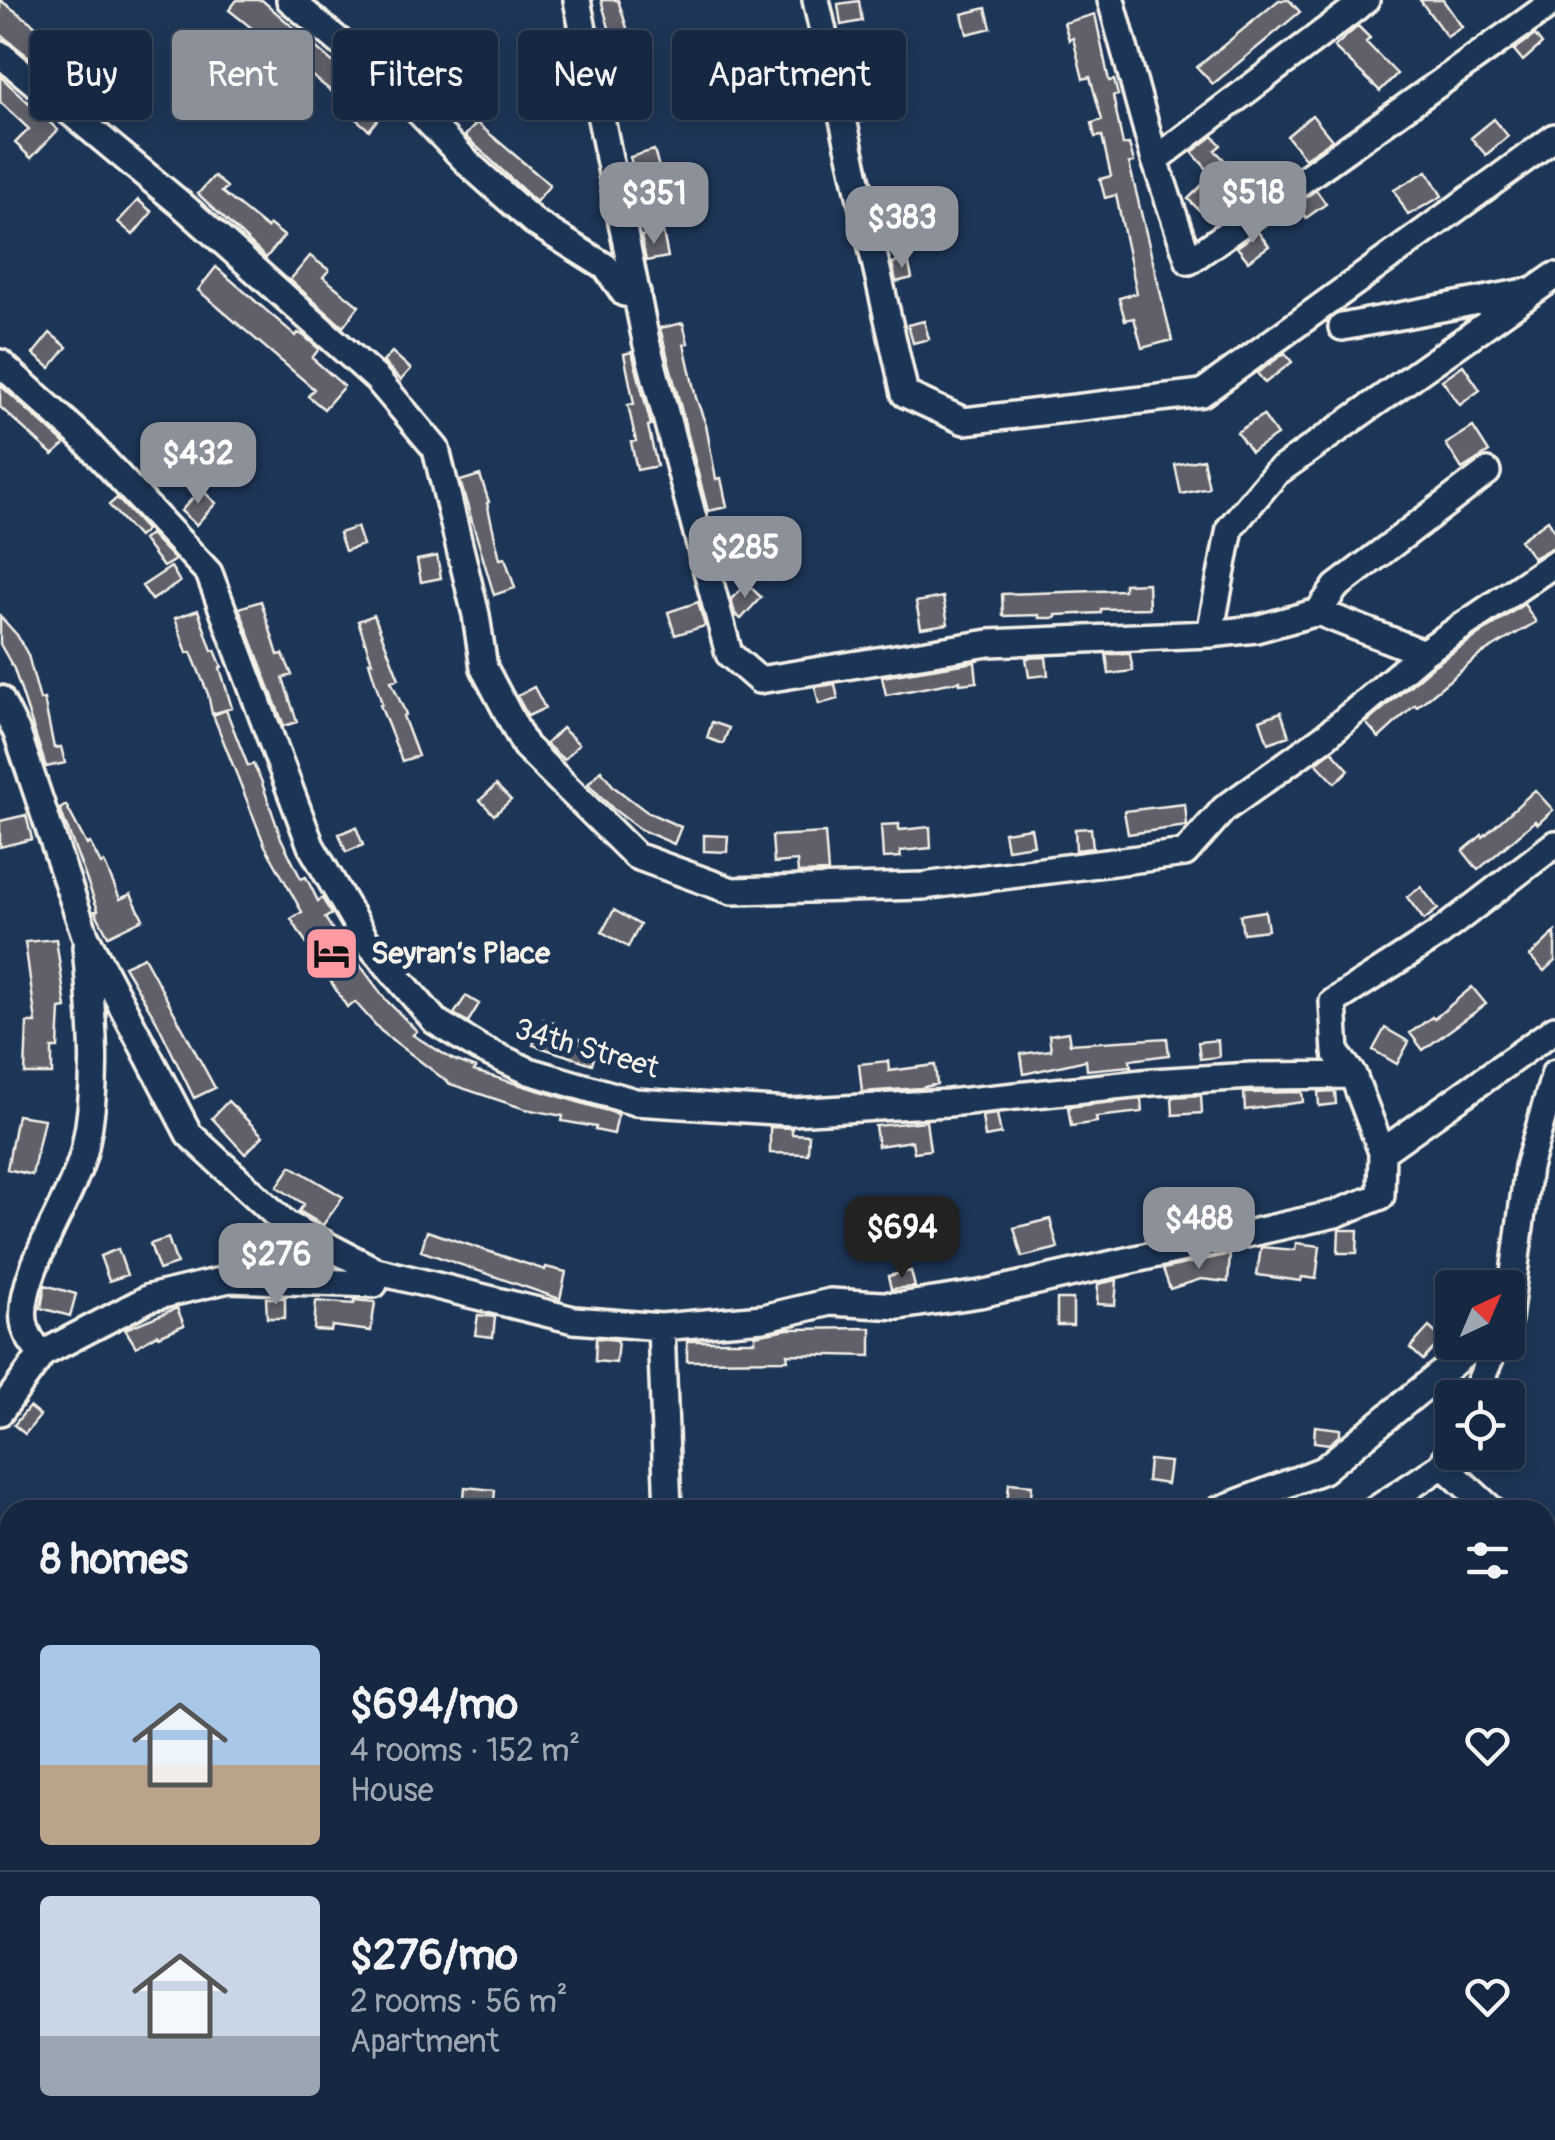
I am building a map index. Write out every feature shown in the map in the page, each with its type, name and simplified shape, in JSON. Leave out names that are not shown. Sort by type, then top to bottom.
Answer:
[{"type":"street","points":[[290,0],[400,92],[470,165],[534,222],[606,267],[624,293],[637,294]]},
{"type":"street","points":[[577,0],[646,341],[729,654],[760,680],[989,642],[1210,634],[1256,629],[1318,612],[1423,653]]},
{"type":"street","points":[[816,0],[905,394],[964,421],[1202,393],[1555,137]]},
{"type":"street","points":[[1112,0],[1155,160],[1189,261],[1555,1]]},
{"type":"street","points":[[1155,160],[1366,0]]},
{"type":"street","points":[[0,54],[182,205],[378,379],[436,450],[476,615],[484,668],[524,746],[636,856],[732,890],[923,886],[1185,853],[1224,810],[1326,736],[1423,653],[1555,562]]},
{"type":"street","points":[[1210,634],[1230,528],[1276,473],[1545,283]]},
{"type":"street","points":[[1342,327],[1545,283]]},
{"type":"street","name":"34th Street","points":[[0,363],[82,437],[209,573],[312,846],[329,877],[365,940],[435,1021],[480,1048],[529,1071],[635,1102],[791,1112],[948,1103],[1152,1082],[1353,1075]]},
{"type":"street","points":[[1318,612],[1336,587],[1487,472]]},
{"type":"street","points":[[0,698],[17,733],[84,935],[189,1134],[286,1224],[376,1271],[574,1320],[661,1327],[763,1318],[830,1302],[900,1306],[980,1294],[1335,1214],[1381,1196],[1382,1152],[1353,1075],[1336,1053],[1333,1002],[1437,935],[1555,844]]},
{"type":"street","points":[[42,1354],[29,1340],[24,1318],[31,1280],[85,1150],[96,1058],[84,935]]},
{"type":"street","points":[[1382,1152],[1550,1040]]},
{"type":"street","points":[[1514,1270],[1528,1167],[1555,1073]]},
{"type":"street","points":[[0,1412],[42,1354],[149,1298],[230,1279],[374,1284]]},
{"type":"street","points":[[661,1327],[668,1500]]},
{"type":"street","points":[[1245,1500],[1323,1470],[1457,1360]]},
{"type":"street","points":[[1388,1500],[1435,1464]]},
{"type":"street","points":[[1461,1470],[1484,1500]]},
{"type":"building","points":[[0,0],[41,30],[30,30],[30,58],[0,34]]},
{"type":"building","points":[[237,0],[262,0],[296,30],[254,30],[229,10]]},
{"type":"building","points":[[601,0],[618,0],[628,30],[610,30]]},
{"type":"building","points":[[1279,0],[1289,0],[1300,12],[1213,84],[1197,67]]},
{"type":"building","points":[[1420,0],[1443,0],[1462,27],[1447,37]]},
{"type":"building","points":[[859,1],[862,21],[841,25],[838,4]]},
{"type":"building","points":[[986,8],[991,28],[967,34],[962,14]]},
{"type":"building","points":[[1095,14],[1109,81],[1114,80],[1118,95],[1113,96],[1123,145],[1129,144],[1134,162],[1129,163],[1172,340],[1142,348],[1134,318],[1125,320],[1119,298],[1137,293],[1116,195],[1105,198],[1100,179],[1111,176],[1102,136],[1095,137],[1092,123],[1102,120],[1090,77],[1083,79],[1073,38],[1069,40],[1064,23]]},
{"type":"building","points":[[1358,26],[1370,38],[1366,42],[1397,74],[1380,91],[1334,47]]},
{"type":"building","points":[[1535,35],[1542,44],[1523,61],[1514,50]]},
{"type":"building","points":[[313,45],[333,62],[333,93],[313,77]]},
{"type":"building","points":[[0,76],[30,104],[30,120],[47,120],[58,130],[31,158],[15,143],[29,129],[0,102]]},
{"type":"building","points":[[1312,115],[1332,140],[1305,158],[1287,136]]},
{"type":"building","points":[[1494,119],[1508,136],[1486,155],[1471,138]]},
{"type":"building","points":[[357,120],[377,120],[369,130]]},
{"type":"building","points":[[477,123],[550,185],[536,202],[465,136]]},
{"type":"building","points":[[1213,136],[1221,145],[1215,150],[1247,184],[1225,204],[1220,199],[1204,215],[1188,199],[1212,175],[1192,152]]},
{"type":"building","points":[[654,150],[663,181],[639,188],[630,157]]},
{"type":"building","points":[[1427,171],[1442,196],[1408,215],[1394,190]]},
{"type":"building","points":[[214,176],[227,187],[222,192],[267,228],[270,225],[284,236],[266,258],[198,194]]},
{"type":"building","points":[[1316,190],[1326,204],[1306,218],[1297,204]]},
{"type":"building","points":[[138,200],[152,212],[133,235],[118,222]]},
{"type":"building","points":[[895,201],[898,216],[884,219],[880,205]]},
{"type":"building","points":[[663,232],[668,257],[646,261],[641,236]]},
{"type":"building","points":[[1258,232],[1269,246],[1248,261],[1237,247]]},
{"type":"building","points":[[310,256],[329,270],[323,277],[359,306],[343,327],[290,280]]},
{"type":"building","points":[[908,260],[912,278],[896,282],[892,263]]},
{"type":"building","points":[[216,267],[296,336],[303,335],[319,349],[312,358],[344,386],[324,409],[308,396],[314,389],[198,290]]},
{"type":"building","points":[[924,321],[929,339],[913,343],[908,325]]},
{"type":"building","points":[[683,323],[696,398],[727,507],[708,511],[660,328]]},
{"type":"building","points":[[50,333],[67,347],[50,368],[33,354]]},
{"type":"building","points":[[392,352],[411,369],[401,380],[383,362]]},
{"type":"building","points":[[632,352],[657,466],[637,470],[628,405],[634,404],[624,354]]},
{"type":"building","points":[[1285,353],[1292,362],[1265,383],[1257,373]]},
{"type":"building","points":[[1463,365],[1480,390],[1460,405],[1442,380]]},
{"type":"building","points":[[0,385],[65,444],[53,455],[0,407]]},
{"type":"building","points":[[1263,415],[1277,435],[1251,452],[1237,432]]},
{"type":"building","points":[[1473,427],[1489,452],[1462,469],[1446,444]]},
{"type":"building","points":[[1203,459],[1209,488],[1181,494],[1175,465]]},
{"type":"building","points":[[480,475],[500,559],[505,558],[515,588],[494,595],[460,481]]},
{"type":"building","points":[[201,489],[216,503],[196,525],[181,511]]},
{"type":"building","points":[[117,498],[146,530],[138,537],[109,505]]},
{"type":"building","points":[[1548,520],[1555,531],[1555,546],[1533,558],[1520,540]]},
{"type":"building","points":[[357,527],[363,545],[345,551],[339,533]]},
{"type":"building","points":[[730,530],[742,555],[722,565],[715,537]]},
{"type":"building","points":[[150,534],[175,560],[163,567],[143,540]]},
{"type":"building","points":[[437,556],[441,578],[421,582],[417,560]]},
{"type":"building","points":[[171,567],[180,582],[152,600],[142,586]]},
{"type":"building","points":[[1148,583],[1149,608],[1101,609],[1101,613],[1056,618],[1003,616],[1002,594],[1124,590],[1124,584]]},
{"type":"building","points":[[747,584],[761,597],[741,619],[735,614],[731,599]]},
{"type":"building","points":[[943,597],[948,624],[921,628],[916,602]]},
{"type":"building","points":[[261,601],[278,655],[283,654],[292,675],[283,678],[297,722],[284,726],[239,608]]},
{"type":"building","points":[[698,602],[705,626],[675,635],[668,612]]},
{"type":"building","points":[[1524,604],[1536,622],[1480,655],[1379,738],[1366,723],[1433,666]]},
{"type":"building","points":[[198,610],[212,651],[215,650],[222,667],[232,708],[212,714],[208,694],[175,618]]},
{"type":"building","points":[[374,615],[399,679],[391,681],[418,756],[402,761],[380,705],[372,662],[358,621]]},
{"type":"building","points":[[0,616],[28,655],[40,700],[44,699],[54,748],[61,747],[65,763],[46,767],[14,669],[0,644]]},
{"type":"building","points":[[1106,654],[1130,654],[1133,671],[1109,674]]},
{"type":"building","points":[[1046,657],[1048,675],[1029,677],[1026,658]]},
{"type":"building","points":[[975,662],[977,682],[960,681],[886,695],[882,677]]},
{"type":"building","points":[[835,684],[838,699],[819,704],[815,687]]},
{"type":"building","points":[[534,687],[545,708],[528,716],[517,696]]},
{"type":"building","points":[[226,710],[248,766],[253,764],[261,780],[281,838],[301,879],[306,877],[318,901],[322,898],[332,914],[325,918],[357,967],[360,965],[386,1000],[417,1031],[413,1035],[452,1059],[476,1068],[474,1071],[618,1114],[614,1134],[450,1084],[381,1031],[355,1002],[347,1007],[291,919],[302,912],[265,846],[213,715]]},
{"type":"building","points":[[1281,712],[1289,736],[1268,743],[1260,720]]},
{"type":"building","points":[[712,722],[729,728],[723,744],[707,738]]},
{"type":"building","points":[[562,728],[579,744],[564,760],[546,744]]},
{"type":"building","points":[[1332,751],[1349,770],[1335,783],[1316,763]]},
{"type":"building","points":[[601,770],[614,787],[647,812],[681,827],[674,844],[639,829],[588,784]]},
{"type":"building","points":[[496,785],[511,800],[494,815],[480,800]]},
{"type":"building","points":[[1535,790],[1553,810],[1478,870],[1463,851]]},
{"type":"building","points":[[1185,804],[1187,826],[1128,834],[1124,811]]},
{"type":"building","points":[[66,805],[87,845],[90,843],[101,864],[104,862],[120,899],[131,894],[143,919],[108,936],[95,911],[98,910],[60,809]]},
{"type":"building","points":[[26,815],[32,839],[0,847],[0,821]]},
{"type":"building","points":[[899,824],[899,830],[930,827],[931,848],[900,851],[901,857],[883,858],[881,825]]},
{"type":"building","points":[[356,827],[363,845],[346,852],[339,834]]},
{"type":"building","points":[[1031,828],[1034,845],[1007,849],[1004,832]]},
{"type":"building","points":[[1091,828],[1093,848],[1076,850],[1075,829]]},
{"type":"building","points":[[825,833],[828,872],[798,873],[797,861],[774,863],[772,836]]},
{"type":"building","points":[[704,835],[728,836],[727,852],[704,851]]},
{"type":"building","points":[[1421,887],[1438,909],[1424,920],[1407,897]]},
{"type":"building","points":[[614,910],[640,925],[628,947],[602,932]]},
{"type":"building","points":[[1265,911],[1268,930],[1243,933],[1240,915]]},
{"type":"building","points":[[1555,932],[1555,961],[1544,971],[1530,956]]},
{"type":"building","points":[[56,939],[66,1008],[60,1009],[58,1048],[52,1048],[52,1074],[25,1074],[27,1023],[36,1023],[25,942]]},
{"type":"building","points":[[144,957],[215,1088],[194,1098],[124,966]]},
{"type":"building","points":[[1472,987],[1486,1004],[1423,1050],[1410,1033],[1434,1019]]},
{"type":"building","points":[[466,996],[479,1004],[468,1022],[454,1014]]},
{"type":"building","points":[[544,1019],[560,1025],[558,1031],[598,1046],[592,1064],[533,1045]]},
{"type":"building","points":[[1385,1028],[1409,1042],[1397,1064],[1373,1050]]},
{"type":"building","points":[[1068,1032],[1070,1044],[1167,1038],[1169,1055],[1130,1060],[1131,1066],[1087,1070],[1086,1060],[1024,1074],[1021,1054],[1051,1050],[1049,1035]]},
{"type":"building","points":[[1218,1040],[1219,1057],[1200,1059],[1198,1042]]},
{"type":"building","points":[[888,1061],[889,1071],[935,1065],[937,1084],[862,1092],[859,1064]]},
{"type":"building","points":[[1335,1091],[1336,1104],[1319,1106],[1318,1092]]},
{"type":"building","points":[[1302,1092],[1303,1102],[1245,1110],[1244,1093]]},
{"type":"building","points":[[1201,1095],[1202,1113],[1173,1115],[1172,1097]]},
{"type":"building","points":[[1141,1099],[1142,1112],[1096,1117],[1097,1122],[1071,1126],[1068,1107]]},
{"type":"building","points":[[228,1101],[263,1136],[245,1154],[212,1118]]},
{"type":"building","points":[[997,1114],[1001,1134],[985,1137],[982,1116]]},
{"type":"building","points":[[17,1115],[44,1119],[32,1175],[7,1169]]},
{"type":"building","points":[[926,1121],[930,1150],[914,1152],[912,1141],[878,1146],[875,1126]]},
{"type":"building","points":[[770,1127],[792,1128],[792,1134],[809,1135],[808,1154],[770,1153]]},
{"type":"building","points":[[291,1166],[343,1197],[323,1225],[299,1211],[304,1204],[277,1187]]},
{"type":"building","points":[[1050,1219],[1058,1248],[1022,1257],[1014,1228]]},
{"type":"building","points":[[1339,1230],[1358,1230],[1357,1253],[1338,1253]]},
{"type":"building","points":[[427,1231],[545,1270],[546,1267],[566,1272],[560,1299],[421,1251]]},
{"type":"building","points":[[168,1238],[177,1264],[159,1270],[150,1244]]},
{"type":"building","points":[[245,1239],[266,1241],[263,1262],[243,1260]]},
{"type":"building","points":[[1296,1243],[1320,1246],[1316,1279],[1302,1277],[1301,1281],[1257,1275],[1261,1247],[1295,1250]]},
{"type":"building","points":[[118,1249],[127,1275],[109,1281],[100,1256]]},
{"type":"building","points":[[1230,1254],[1228,1282],[1201,1279],[1170,1289],[1163,1269]]},
{"type":"building","points":[[911,1271],[915,1287],[891,1289],[888,1276]]},
{"type":"building","points":[[1117,1280],[1115,1305],[1097,1304],[1098,1284]]},
{"type":"building","points":[[45,1285],[76,1294],[70,1316],[41,1308]]},
{"type":"building","points":[[266,1298],[285,1298],[285,1318],[267,1318]]},
{"type":"building","points":[[1057,1299],[1073,1299],[1073,1325],[1057,1325]]},
{"type":"building","points":[[354,1300],[375,1302],[371,1331],[332,1326],[331,1331],[314,1330],[316,1301],[354,1304]]},
{"type":"building","points":[[177,1308],[184,1325],[157,1334],[136,1347],[125,1329]]},
{"type":"building","points":[[478,1315],[495,1317],[493,1337],[475,1335]]},
{"type":"building","points":[[1429,1327],[1435,1333],[1435,1347],[1423,1360],[1410,1348]]},
{"type":"building","points":[[871,1328],[871,1356],[787,1354],[788,1360],[687,1361],[687,1341],[755,1341],[755,1335],[788,1329]]},
{"type":"building","points":[[596,1338],[618,1340],[616,1363],[595,1361]]},
{"type":"building","points":[[29,1407],[40,1416],[25,1434],[14,1425]]},
{"type":"building","points":[[1315,1426],[1340,1429],[1340,1435],[1329,1444],[1314,1442]]},
{"type":"building","points":[[1149,1460],[1170,1462],[1167,1484],[1147,1481]]},
{"type":"building","points":[[1009,1483],[1032,1485],[1031,1500],[1007,1500]]},
{"type":"building","points":[[465,1487],[495,1490],[494,1500],[464,1500]]},
{"type":"place","name":"Seyran’s Place","points":[[332,953]]}]
